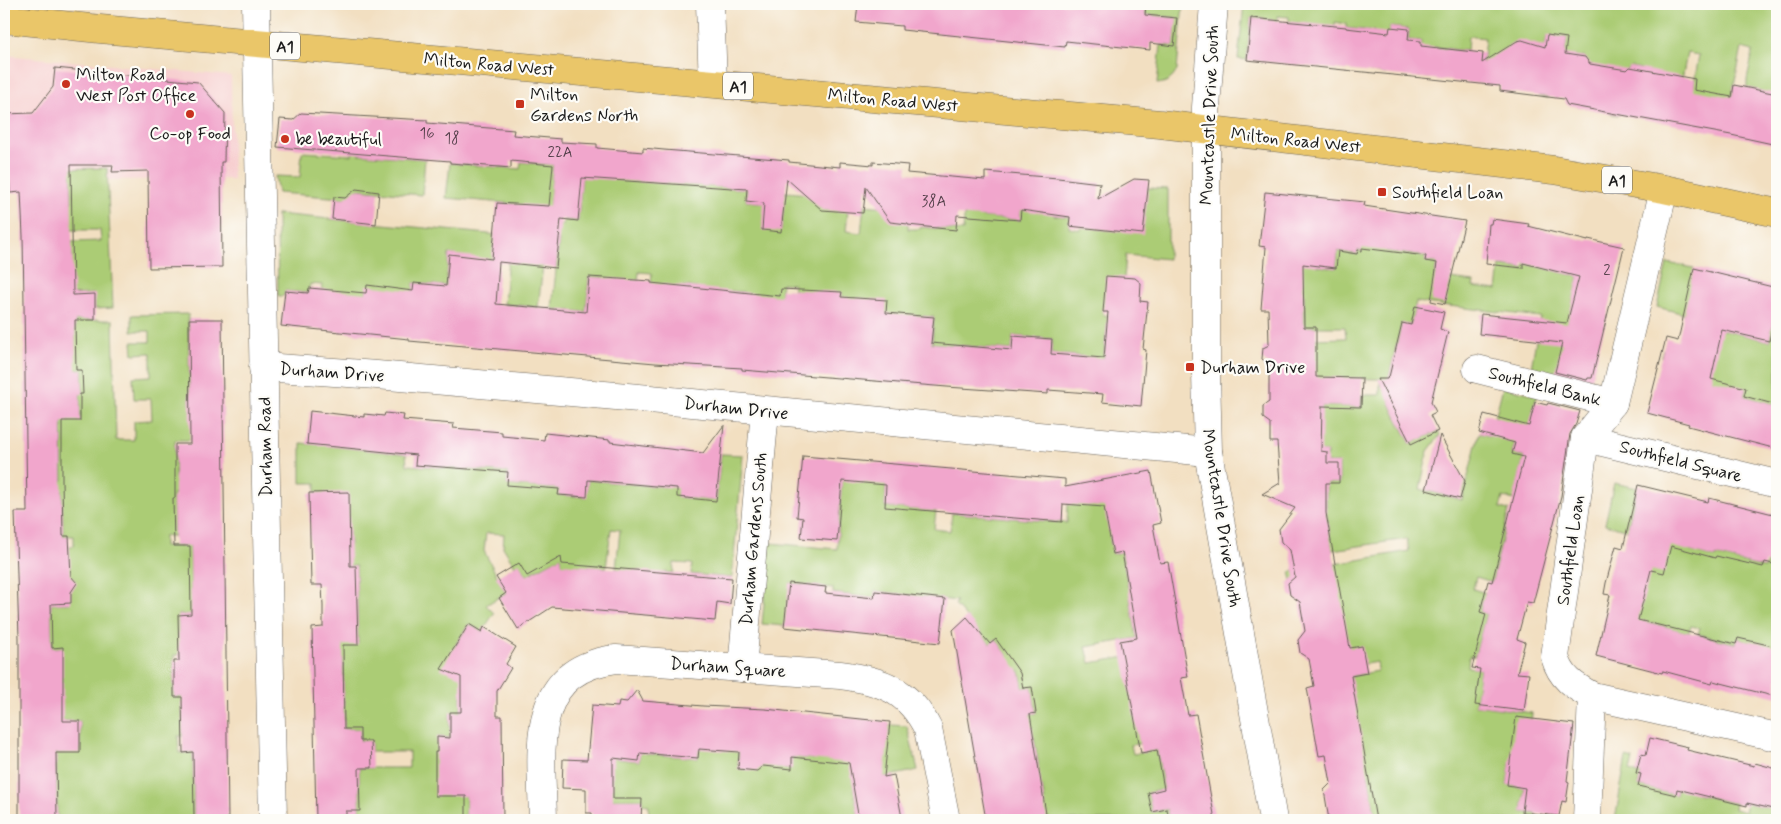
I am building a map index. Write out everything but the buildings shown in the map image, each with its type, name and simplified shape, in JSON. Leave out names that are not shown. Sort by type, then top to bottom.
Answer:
[{"type":"main road","name":"Milton Road West","points":[[4,19],[1205,129],[1527,166],[1664,189],[1777,213]]},
{"type":"street","name":"Durham Road","points":[[256,4],[273,820]]},
{"type":"street","points":[[710,4],[713,83]]},
{"type":"street","name":"Mountcastle Drive South","points":[[1214,4],[1206,84],[1205,129],[1208,452],[1273,820]]},
{"type":"street","points":[[1585,438],[1613,403],[1664,189]]},
{"type":"street","name":"Durham Drive","points":[[263,367],[377,375],[1208,452]]},
{"type":"street","name":"Southfield Bank","points":[[1477,370],[1613,403]]},
{"type":"street","name":"Durham Gardens South","points":[[742,668],[765,411]]},
{"type":"street","name":"Southfield Square","points":[[1585,438],[1777,484]]},
{"type":"street","name":"Southfield Loan","points":[[1585,438],[1556,657],[1558,667],[1571,684],[1592,696]]},
{"type":"street","name":"Durham Square","points":[[543,820],[542,750],[544,720],[554,696],[562,683],[587,665],[598,661],[616,659],[863,678],[882,683],[896,690],[912,703],[922,716],[928,729],[946,820]]},
{"type":"street","points":[[1587,820],[1592,696],[1777,737]]},
{"type":"shaded area","points":[[4,55],[231,76],[233,179],[108,180],[107,168],[4,170]]},
{"type":"green space","points":[[1146,4],[1183,4],[1177,70],[1174,76],[1167,82],[1157,84],[1161,45],[1174,46],[1176,18],[1145,15]]},
{"type":"green space","points":[[1244,4],[1777,4],[1777,97],[1752,89],[1747,91],[1747,80],[1753,51],[1742,48],[1724,133],[1693,90],[1699,55],[1687,53],[1677,107],[1641,69],[1631,67],[1626,71],[1618,115],[1611,114],[1617,74],[1588,64],[1585,57],[1576,56],[1571,60],[1564,59],[1567,38],[1547,36],[1544,53],[1554,56],[1548,98],[1539,96],[1544,59],[1480,84],[1485,38],[1468,36],[1467,51],[1434,47],[1430,78],[1418,77],[1421,41],[1408,40],[1409,29],[1390,27],[1386,74],[1370,72],[1374,31],[1346,28],[1346,24],[1335,22],[1335,27],[1289,22],[1289,17],[1277,16],[1277,21],[1251,18],[1247,60],[1238,59]]},
{"type":"green space","points":[[354,134],[359,154],[425,159],[422,195],[357,189],[356,199],[278,193],[275,176],[300,177],[302,152],[352,155]]},
{"type":"green space","points":[[521,162],[553,165],[548,224],[563,225],[564,220],[578,221],[582,177],[747,189],[746,201],[765,203],[781,231],[783,210],[776,191],[819,195],[818,206],[826,210],[842,204],[849,198],[846,231],[861,233],[864,205],[908,209],[908,229],[920,229],[921,227],[963,231],[965,206],[982,217],[1020,220],[1022,191],[1053,193],[1053,215],[1070,217],[1069,228],[1081,230],[1082,219],[1100,229],[1119,231],[1148,188],[1168,189],[1168,259],[1126,255],[1124,278],[1103,315],[1129,317],[1107,326],[1103,363],[1081,356],[1051,354],[1052,339],[1013,336],[1012,350],[932,343],[934,317],[919,316],[839,322],[842,293],[792,307],[794,284],[782,283],[776,329],[742,326],[744,292],[732,291],[696,306],[697,288],[685,286],[649,300],[652,273],[639,272],[634,317],[600,313],[603,277],[589,277],[586,312],[552,309],[559,240],[543,266],[538,307],[504,304],[510,236],[517,204],[446,198],[450,163],[520,169]]},
{"type":"green space","points":[[107,168],[113,308],[95,309],[94,294],[60,295],[59,258],[72,258],[71,242],[101,241],[100,230],[29,230],[51,203],[72,202],[71,175],[50,169]]},
{"type":"green space","points":[[1310,197],[1317,197],[1314,248],[1317,266],[1336,268],[1338,251],[1357,254],[1358,250],[1361,251],[1365,224],[1388,236],[1386,251],[1426,257],[1425,261],[1437,263],[1435,277],[1474,282],[1473,287],[1497,290],[1500,266],[1524,269],[1526,263],[1579,277],[1554,380],[1530,374],[1540,317],[1416,302],[1411,325],[1402,323],[1387,385],[1387,393],[1393,411],[1411,444],[1438,431],[1440,435],[1428,451],[1420,489],[1462,500],[1479,433],[1490,436],[1503,387],[1537,395],[1525,445],[1515,443],[1512,454],[1524,457],[1514,500],[1503,497],[1500,508],[1509,510],[1492,582],[1476,577],[1473,589],[1489,594],[1482,602],[1480,612],[1486,614],[1475,656],[1469,656],[1468,667],[1480,669],[1475,705],[1532,713],[1531,722],[1510,764],[1507,785],[1525,788],[1522,812],[1536,814],[1536,817],[1563,820],[1376,820],[1368,774],[1348,777],[1351,676],[1378,671],[1377,662],[1365,664],[1349,648],[1292,580],[1290,572],[1409,551],[1407,539],[1332,550],[1325,507],[1326,483],[1339,483],[1339,463],[1327,463],[1327,452],[1312,451],[1322,406],[1361,407],[1362,395],[1380,395],[1380,379],[1312,378],[1312,339],[1346,338],[1345,327],[1304,327],[1304,294],[1288,294],[1302,271]]},
{"type":"green space","points":[[277,214],[499,235],[496,263],[449,254],[446,286],[414,283],[412,297],[367,285],[365,304],[321,300],[322,285],[310,284],[308,293],[285,291],[284,296],[278,296]]},
{"type":"green space","points":[[1667,263],[1694,268],[1722,330],[1769,341],[1777,307],[1777,405],[1744,396],[1746,389],[1695,380],[1678,361],[1661,357],[1663,350],[1682,354],[1692,316],[1657,307]]},
{"type":"green space","points":[[188,314],[191,440],[175,440],[175,478],[189,494],[173,494],[174,536],[164,536],[164,546],[190,546],[192,614],[178,615],[179,638],[200,654],[174,655],[174,697],[199,697],[183,710],[183,736],[178,736],[179,753],[193,752],[194,820],[57,820],[56,753],[80,752],[80,721],[55,721],[62,647],[52,648],[51,604],[70,603],[71,577],[61,546],[74,546],[74,536],[63,536],[62,490],[52,481],[63,480],[62,421],[80,420],[80,394],[83,393],[82,370],[74,370],[75,320],[113,320],[116,440],[134,440],[134,421],[152,420],[151,399],[134,399],[133,377],[151,376],[151,353],[133,354],[132,342],[150,342],[150,331],[132,331],[132,315]]},
{"type":"green space","points":[[301,443],[406,454],[407,465],[508,473],[507,485],[559,489],[559,495],[586,497],[588,480],[666,487],[679,474],[677,497],[716,501],[721,454],[743,455],[732,578],[691,574],[692,564],[674,563],[673,573],[665,572],[665,574],[616,569],[620,530],[611,529],[606,568],[562,565],[561,557],[527,575],[519,564],[515,566],[503,547],[504,534],[486,533],[484,551],[506,593],[486,605],[494,613],[482,632],[469,624],[455,646],[468,654],[461,695],[461,712],[450,713],[450,730],[461,731],[461,738],[438,737],[466,796],[466,820],[346,820],[346,811],[360,810],[359,768],[409,768],[409,752],[371,752],[371,741],[360,741],[360,729],[344,729],[343,658],[331,645],[358,644],[356,566],[334,566],[350,544],[349,532],[316,493],[316,483],[301,483]]},
{"type":"green space","points":[[843,461],[886,485],[885,507],[936,511],[934,529],[950,531],[952,513],[1067,523],[1068,504],[1111,495],[1119,535],[1110,537],[1113,554],[1122,552],[1128,587],[1147,584],[1149,594],[1130,598],[1137,638],[1086,647],[1090,663],[1127,657],[1156,741],[1131,745],[1133,754],[1157,750],[1164,789],[1148,793],[1152,812],[1167,809],[1169,820],[1047,820],[1046,817],[1008,807],[1045,800],[1042,787],[1038,787],[1038,761],[1034,737],[1010,717],[1036,713],[1032,687],[1023,688],[1020,671],[1010,673],[1007,655],[996,639],[990,644],[955,605],[957,601],[875,591],[874,598],[833,593],[833,588],[790,583],[785,626],[762,624],[770,543],[837,549]]},
{"type":"green space","points":[[1614,483],[1637,488],[1628,525],[1692,541],[1690,551],[1715,558],[1716,556],[1765,568],[1767,563],[1777,565],[1777,645],[1773,648],[1738,638],[1736,644],[1698,634],[1700,628],[1691,626],[1689,633],[1651,623],[1611,618],[1659,538],[1605,524]]},
{"type":"green space","points":[[890,725],[907,726],[918,770],[853,784],[859,820],[643,820],[643,818],[648,818],[649,805],[642,804],[642,799],[613,799],[591,746],[618,759],[639,761],[640,751],[647,751],[647,754],[698,758],[700,733],[739,752],[738,765],[743,769],[776,756],[775,767],[791,769],[792,757],[813,759]]},
{"type":"green space","points":[[1626,757],[1633,759],[1630,771],[1638,774],[1639,770],[1642,770],[1638,786],[1676,795],[1681,773],[1696,794],[1735,803],[1734,809],[1745,812],[1747,803],[1777,810],[1777,820],[1615,820]]},
{"type":"place","name":"Milton Road West Post Office","points":[[66,84]]},
{"type":"place","name":"Milton Gardens North","points":[[520,104]]},
{"type":"place","name":"Co-op Food","points":[[190,114]]},
{"type":"place","name":"be beautiful","points":[[285,139]]},
{"type":"place","name":"Southfield Loan","points":[[1382,192]]},
{"type":"place","name":"Durham Drive","points":[[1190,367]]}]
